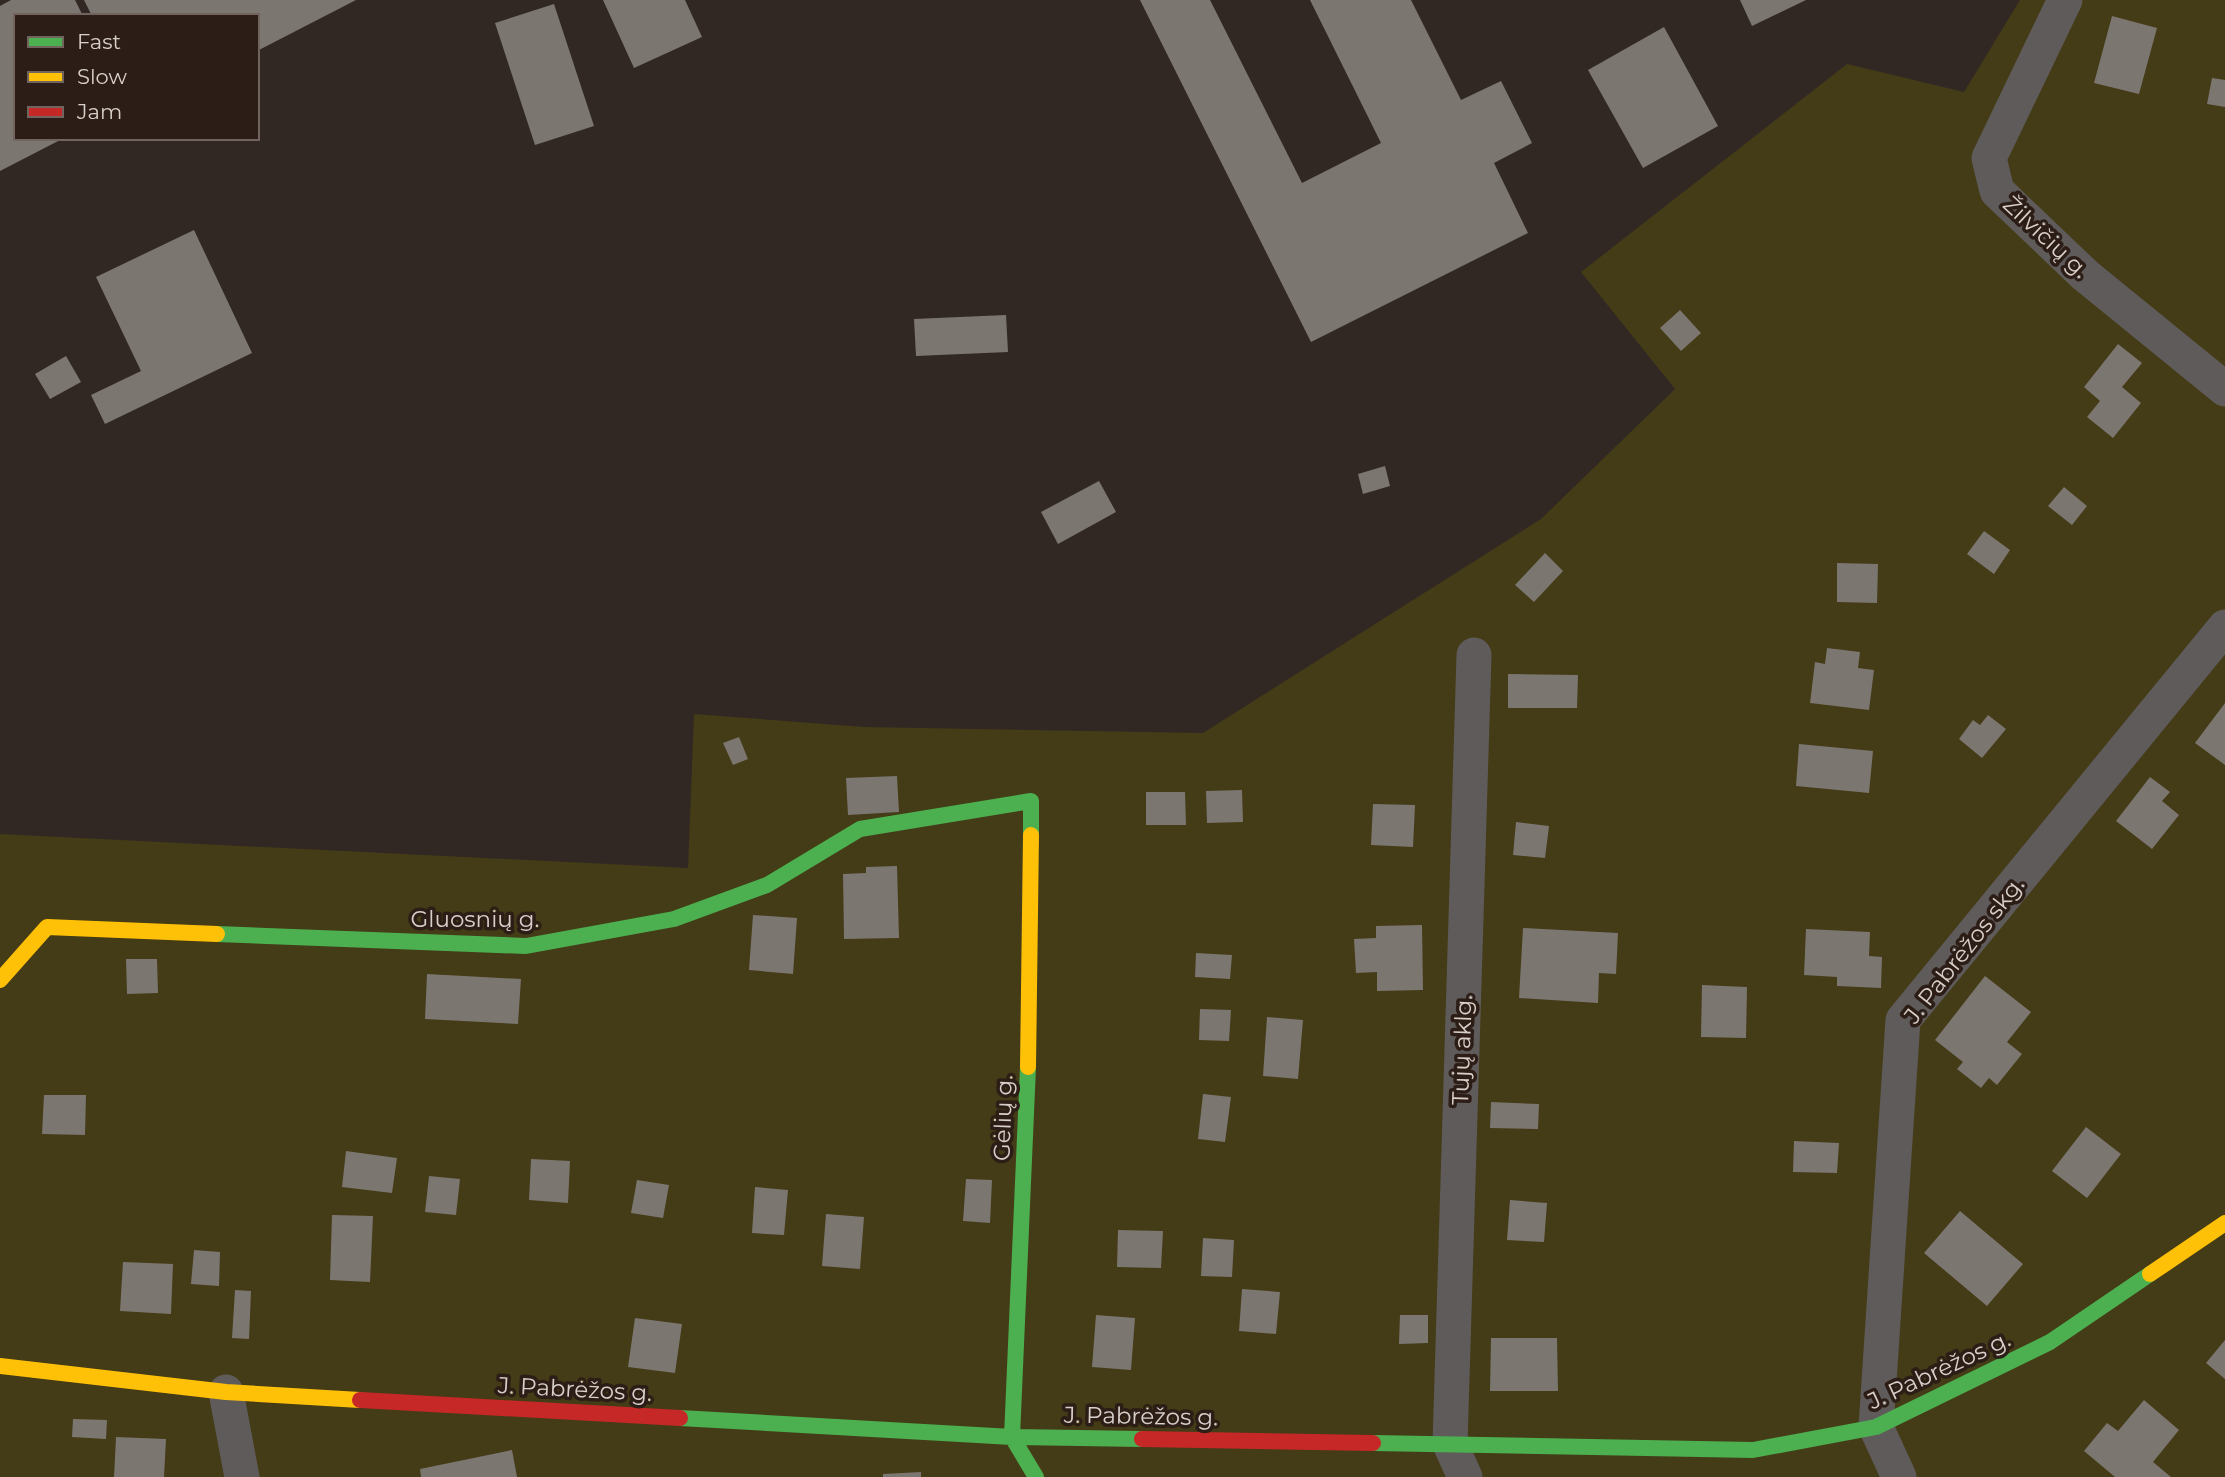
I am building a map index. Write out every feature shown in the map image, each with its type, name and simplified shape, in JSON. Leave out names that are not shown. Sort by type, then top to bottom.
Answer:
[{"type":"street","name":"Žilvičių g.","points":[[2065,0],[1989,158],[1997,191],[2085,275],[2225,389]]},
{"type":"street","name":"J. Pabrėžos skg.","points":[[1877,1427],[1903,1020],[2225,627]]},
{"type":"street","name":"Tujų aklg.","points":[[1450,1444],[1474,655]]},
{"type":"street","name":"Gluosnių g.","points":[[0,980],[47,928],[526,946],[674,919],[766,885],[860,830],[1031,801]]},
{"type":"street","name":"Gėlių g.","points":[[1012,1437],[1027,1135],[1031,801]]},
{"type":"street","name":"J. Pabrėžos g.","points":[[0,1366],[226,1392],[1012,1437],[1753,1450],[1877,1427],[2050,1342],[2222,1231]]},
{"type":"street","points":[[226,1392],[242,1477]]},
{"type":"street","points":[[1877,1427],[1899,1477]]},
{"type":"street","points":[[1012,1437],[1036,1477]]},
{"type":"street","points":[[1450,1444],[1465,1477]]},
{"type":"shaded area","points":[[2020,0],[2225,0],[2225,1477],[0,1477],[0,834],[688,868],[694,714],[864,727],[1203,733],[1541,519],[1675,389],[1581,272],[1847,64],[1964,92]]},
{"type":"building","points":[[11,0],[75,0],[82,14],[14,14],[14,140],[60,140],[0,171],[0,6]]},
{"type":"building","points":[[84,0],[356,0],[259,50],[259,14],[91,14]]},
{"type":"building","points":[[603,0],[685,0],[702,37],[634,68]]},
{"type":"building","points":[[1140,0],[1210,0],[1302,183],[1381,143],[1310,0],[1411,0],[1461,100],[1501,81],[1532,143],[1494,163],[1528,233],[1311,342]]},
{"type":"building","points":[[1740,0],[1806,0],[1752,26]]},
{"type":"building","points":[[554,4],[594,126],[535,145],[495,23]]},
{"type":"building","points":[[2112,16],[2157,28],[2139,94],[2094,83]]},
{"type":"building","points":[[1664,27],[1718,126],[1643,168],[1588,70]]},
{"type":"building","points":[[2212,78],[2225,80],[2225,107],[2207,104]]},
{"type":"building","points":[[194,230],[252,353],[105,424],[91,395],[141,371],[96,277]]},
{"type":"building","points":[[1680,310],[1701,333],[1681,351],[1660,328]]},
{"type":"building","points":[[1006,315],[1008,352],[916,356],[914,319]]},
{"type":"building","points":[[2118,344],[2142,363],[2122,387],[2141,403],[2113,438],[2087,417],[2100,401],[2084,387]]},
{"type":"building","points":[[66,356],[81,382],[50,399],[35,374]]},
{"type":"building","points":[[1385,466],[1390,486],[1363,494],[1358,474]]},
{"type":"building","points":[[1099,481],[1116,512],[1058,544],[1041,512]]},
{"type":"building","points":[[2064,487],[2087,506],[2072,525],[2048,506]]},
{"type":"building","points":[[1984,531],[2010,550],[1994,574],[1967,554]]},
{"type":"building","points":[[1545,553],[1563,571],[1534,602],[1515,585]]},
{"type":"building","points":[[1837,563],[1878,564],[1877,603],[1837,602]]},
{"type":"building","points":[[1827,648],[1860,652],[1858,668],[1874,670],[1869,710],[1810,703],[1815,662],[1825,664]]},
{"type":"building","points":[[1508,674],[1578,675],[1577,708],[1508,708]]},
{"type":"building","points":[[2225,703],[2225,765],[2195,743]]},
{"type":"building","points":[[1988,715],[2006,729],[1982,758],[1959,739],[1973,720],[1980,725]]},
{"type":"building","points":[[739,737],[748,759],[733,765],[723,743]]},
{"type":"building","points":[[1799,744],[1873,751],[1869,793],[1796,786]]},
{"type":"building","points":[[897,776],[899,812],[848,815],[846,778]]},
{"type":"building","points":[[2150,777],[2170,792],[2162,801],[2179,815],[2152,849],[2116,821]]},
{"type":"building","points":[[1242,790],[1243,822],[1207,823],[1206,791]]},
{"type":"building","points":[[1146,792],[1185,792],[1186,825],[1146,825]]},
{"type":"building","points":[[1373,804],[1415,805],[1413,847],[1371,845]]},
{"type":"building","points":[[1516,822],[1549,826],[1545,858],[1513,855]]},
{"type":"building","points":[[897,866],[899,938],[844,939],[843,874],[866,873],[866,867]]},
{"type":"building","points":[[753,915],[797,918],[793,974],[749,970]]},
{"type":"building","points":[[1422,925],[1423,990],[1377,991],[1377,972],[1356,973],[1354,939],[1376,938],[1376,926]]},
{"type":"building","points":[[1523,928],[1618,933],[1616,974],[1599,973],[1598,1003],[1519,998]]},
{"type":"building","points":[[1806,929],[1870,932],[1869,956],[1882,957],[1881,988],[1837,986],[1837,977],[1804,975]]},
{"type":"building","points":[[1196,953],[1232,955],[1230,979],[1195,977]]},
{"type":"building","points":[[126,959],[157,959],[158,993],[127,994]]},
{"type":"building","points":[[427,974],[521,979],[518,1024],[425,1019]]},
{"type":"building","points":[[1985,976],[2031,1012],[2007,1042],[2022,1054],[1997,1085],[1989,1078],[1981,1088],[1957,1069],[1963,1062],[1935,1040]]},
{"type":"building","points":[[1702,985],[1747,987],[1746,1038],[1701,1037]]},
{"type":"building","points":[[1200,1009],[1231,1010],[1229,1041],[1199,1040]]},
{"type":"building","points":[[1267,1017],[1303,1020],[1298,1079],[1263,1076]]},
{"type":"building","points":[[1203,1094],[1231,1097],[1225,1142],[1198,1139]]},
{"type":"building","points":[[44,1095],[86,1095],[85,1135],[42,1134]]},
{"type":"building","points":[[1491,1102],[1539,1104],[1538,1129],[1490,1128]]},
{"type":"building","points":[[2086,1127],[2121,1154],[2087,1198],[2052,1171]]},
{"type":"building","points":[[1794,1141],[1839,1143],[1837,1173],[1793,1172]]},
{"type":"building","points":[[346,1151],[397,1158],[392,1193],[342,1187]]},
{"type":"building","points":[[531,1159],[570,1161],[568,1203],[529,1200]]},
{"type":"building","points":[[429,1176],[460,1179],[456,1215],[425,1212]]},
{"type":"building","points":[[966,1179],[992,1180],[990,1223],[963,1221]]},
{"type":"building","points":[[637,1180],[669,1185],[663,1218],[631,1213]]},
{"type":"building","points":[[755,1187],[788,1190],[784,1235],[752,1233]]},
{"type":"building","points":[[1510,1200],[1547,1203],[1544,1242],[1507,1240]]},
{"type":"building","points":[[1960,1211],[2023,1264],[1987,1306],[1924,1253]]},
{"type":"building","points":[[826,1214],[864,1217],[860,1269],[822,1266]]},
{"type":"building","points":[[332,1215],[373,1216],[370,1282],[330,1280]]},
{"type":"building","points":[[1118,1230],[1163,1231],[1161,1268],[1117,1267]]},
{"type":"building","points":[[1203,1238],[1234,1240],[1232,1277],[1201,1276]]},
{"type":"building","points":[[194,1250],[220,1252],[219,1286],[191,1284]]},
{"type":"building","points":[[123,1262],[173,1264],[171,1314],[120,1311]]},
{"type":"building","points":[[1242,1289],[1280,1292],[1276,1334],[1239,1331]]},
{"type":"building","points":[[235,1290],[251,1291],[249,1339],[232,1338]]},
{"type":"building","points":[[1096,1315],[1135,1318],[1131,1370],[1092,1367]]},
{"type":"building","points":[[1400,1315],[1428,1315],[1428,1343],[1399,1344]]},
{"type":"building","points":[[635,1318],[682,1324],[675,1373],[628,1367]]},
{"type":"building","points":[[1491,1338],[1557,1338],[1558,1391],[1490,1391]]},
{"type":"building","points":[[2225,1340],[2225,1379],[2206,1363]]},
{"type":"building","points":[[2144,1400],[2179,1430],[2153,1462],[2171,1477],[2115,1477],[2084,1451],[2107,1423],[2118,1431]]},
{"type":"building","points":[[73,1419],[107,1420],[106,1439],[72,1437]]},
{"type":"building","points":[[116,1437],[166,1439],[164,1477],[114,1477]]},
{"type":"building","points":[[512,1450],[517,1477],[421,1477],[420,1469]]},
{"type":"building","points":[[921,1472],[921,1477],[883,1477],[883,1474]]},
{"type":"traffic: fast","points":[[217,934],[526,946],[674,919],[767,885],[860,829],[1031,801],[1031,835]]},
{"type":"traffic: fast","points":[[1028,1067],[1012,1437],[1036,1477]]},
{"type":"traffic: fast","points":[[1373,1443],[1753,1450],[1876,1427],[2050,1342],[2150,1274]]},
{"type":"traffic: fast","points":[[680,1418],[1012,1437],[1142,1439]]},
{"type":"traffic: slow","points":[[1028,1067],[1031,835]]},
{"type":"traffic: slow","points":[[0,980],[47,927],[217,934]]},
{"type":"traffic: slow","points":[[2150,1274],[2225,1223]]},
{"type":"traffic: slow","points":[[0,1366],[226,1392],[360,1400]]},
{"type":"traffic: jam","points":[[360,1400],[680,1418]]},
{"type":"traffic: jam","points":[[1142,1439],[1373,1443]]}]
